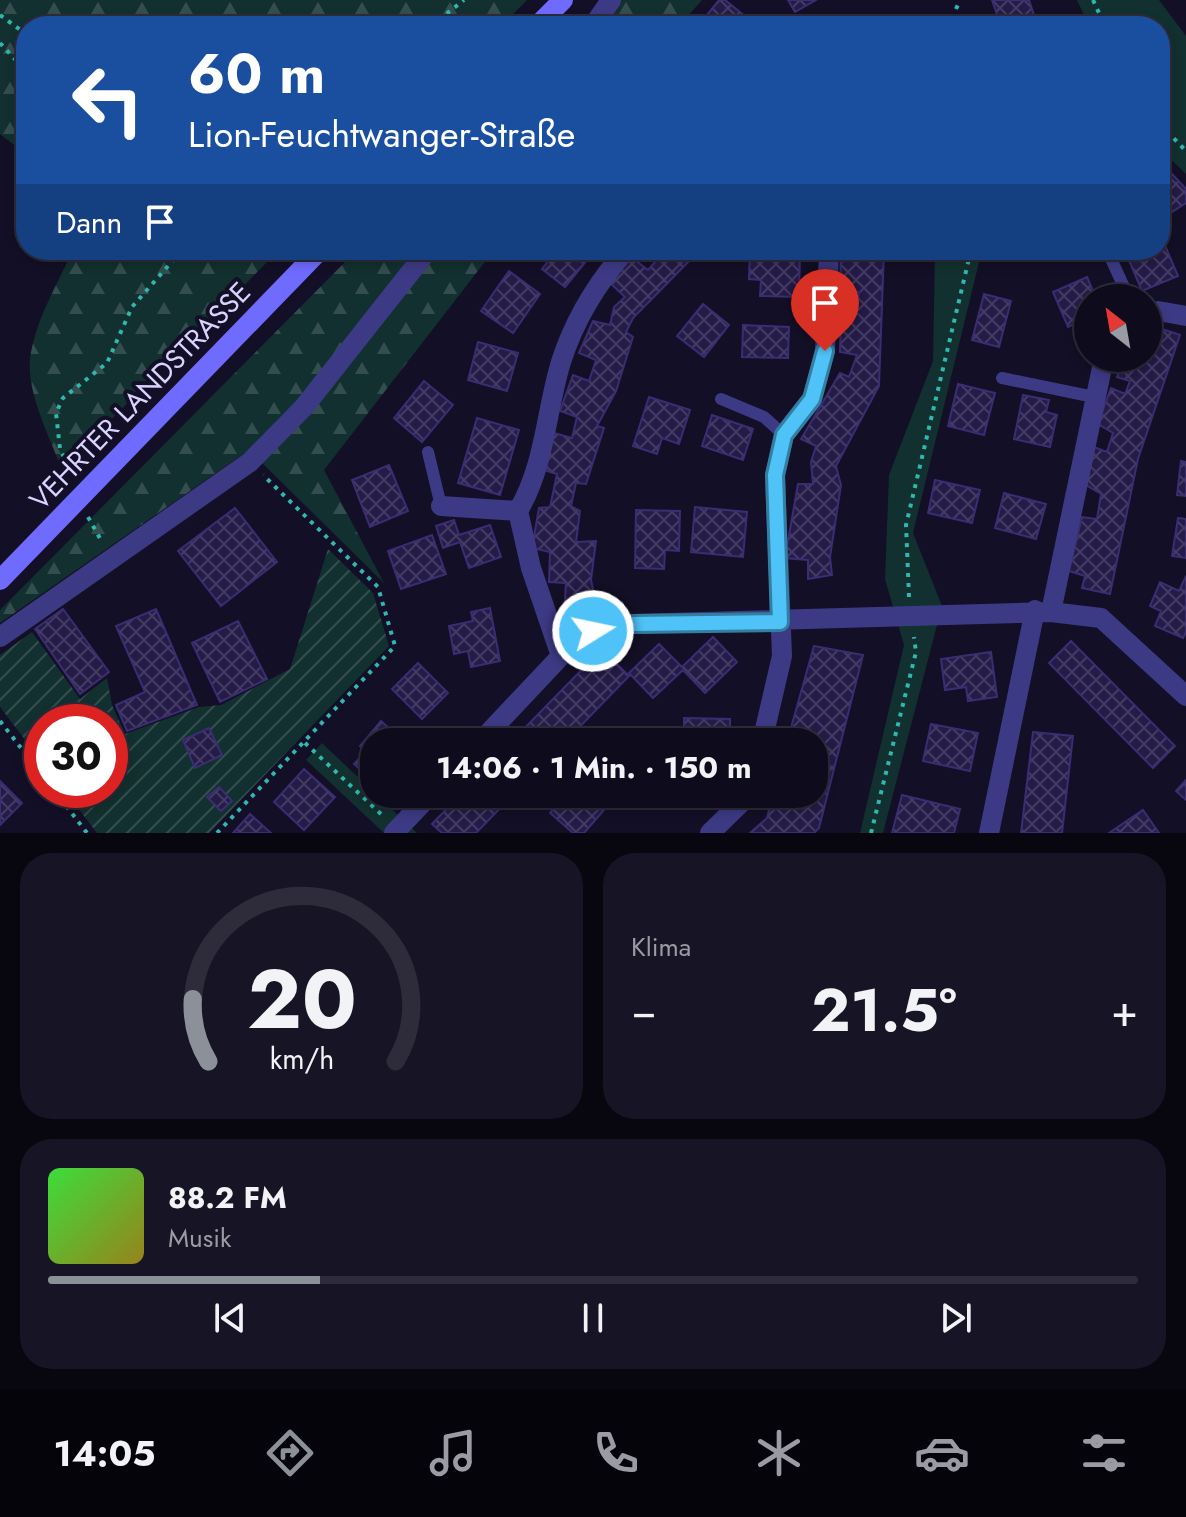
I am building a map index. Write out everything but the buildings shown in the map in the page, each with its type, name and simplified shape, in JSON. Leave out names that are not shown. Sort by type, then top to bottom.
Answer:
[{"type":"main road","points":[[547,16],[563,0]]},
{"type":"main road","name":"VEHRTER LANDSTRASSE","points":[[0,580],[310,260]]},
{"type":"street","points":[[0,637],[250,462],[304,407],[420,260]]},
{"type":"street","points":[[561,656],[531,568],[518,511],[531,489],[562,360],[599,281],[617,260]]},
{"type":"street","points":[[765,728],[782,656],[775,475],[784,435],[812,399],[825,351],[829,260]]},
{"type":"street","points":[[1162,312],[1186,316]]},
{"type":"street","points":[[989,833],[1100,372]]},
{"type":"street","points":[[441,506],[518,511]]},
{"type":"street","points":[[493,728],[561,656],[593,631],[633,624],[780,622],[1043,611],[1101,618],[1182,684]]},
{"type":"street","points":[[396,831],[418,808]]},
{"type":"street","points":[[710,833],[736,808]]},
{"type":"lane","points":[[1112,260],[1123,284]]},
{"type":"lane","points":[[1002,378],[1094,397]]},
{"type":"lane","points":[[721,399],[764,417],[784,435]]},
{"type":"lane","points":[[428,452],[441,506]]},
{"type":"path","points":[[444,16],[464,0]]},
{"type":"path","points":[[0,43],[16,60]]},
{"type":"path","points":[[1170,138],[1186,151]]},
{"type":"path","points":[[111,559],[79,499],[72,471],[60,449],[56,413],[63,398],[107,363],[132,307],[173,260]]},
{"type":"path","points":[[871,833],[916,652],[906,525],[969,260]]},
{"type":"path","points":[[217,833],[395,646],[378,587],[250,462]]},
{"type":"path","points":[[0,721],[24,752]]},
{"type":"path","points":[[305,743],[396,831]]},
{"type":"path","points":[[68,808],[87,833]]},
{"type":"green space","points":[[0,0],[527,0],[511,16],[16,16],[16,146],[0,134]]},
{"type":"green space","points":[[605,0],[702,0],[688,16],[589,16]]},
{"type":"green space","points":[[1077,0],[1159,0],[1186,36],[1186,174],[1170,159],[1170,16],[1084,16]]},
{"type":"green space","points":[[68,260],[269,260],[71,460],[58,460],[32,385],[30,359],[42,317]]},
{"type":"green space","points":[[347,260],[486,260],[324,470],[384,583],[249,450],[0,623],[0,610]]},
{"type":"green space","points":[[935,260],[980,260],[913,533],[942,606],[883,833],[860,833],[904,645],[885,579],[889,475],[933,361]]},
{"type":"green space","points":[[328,549],[373,593],[389,646],[209,833],[97,833],[78,808],[128,808],[128,733],[199,707],[221,705],[290,669]]},
{"type":"green space","points":[[32,632],[80,699],[107,678],[112,704],[24,704],[24,738],[0,707],[0,655]]},
{"type":"green space","points":[[322,743],[360,779],[360,808],[391,808],[417,833],[384,833],[306,760]]},
{"type":"route","points":[[593,631],[633,624],[780,622],[775,475],[784,435],[812,399],[825,351]]}]
